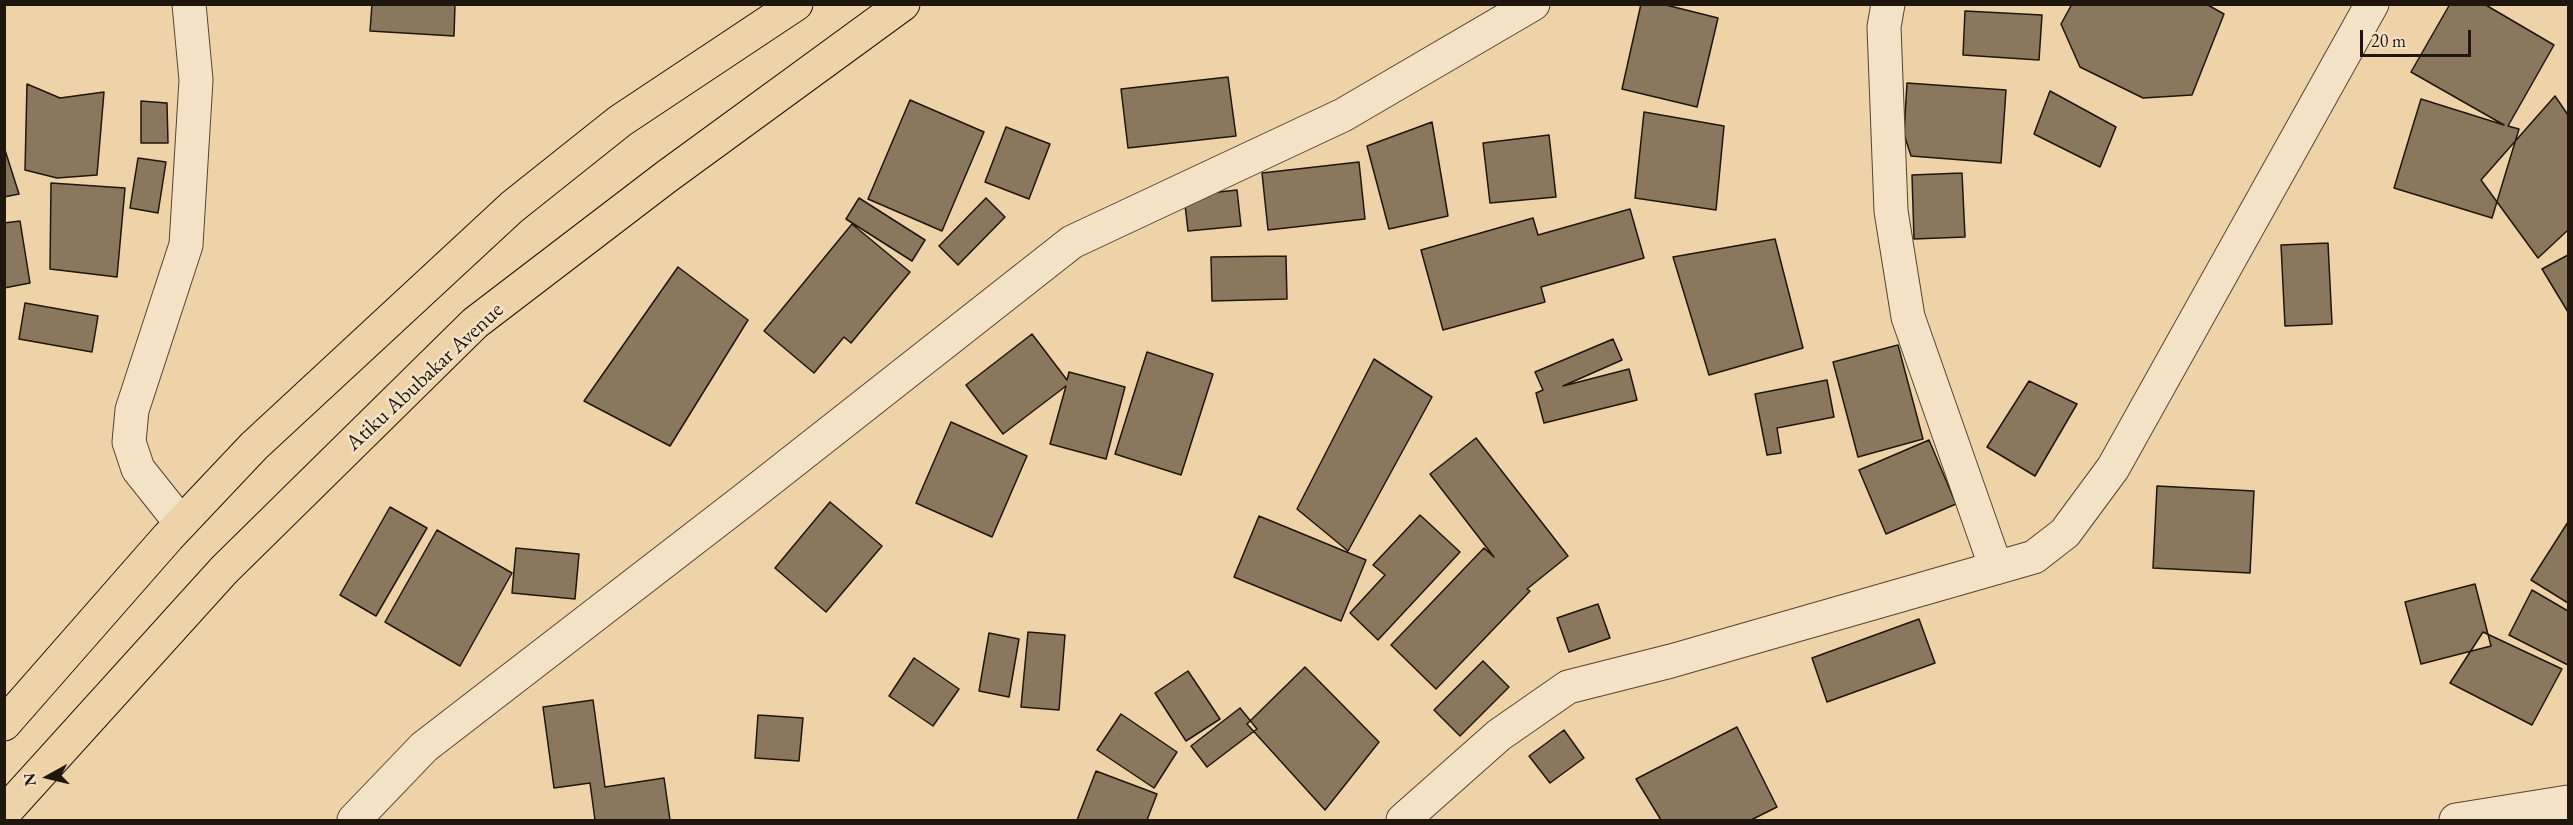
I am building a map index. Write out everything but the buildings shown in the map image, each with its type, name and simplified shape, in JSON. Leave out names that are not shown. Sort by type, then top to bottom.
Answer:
[{"type":"main road","points":[[4,724],[181,523],[255,446],[512,207],[620,121],[796,4]]},
{"type":"main road","name":"Atiku Abubakar Avenue","points":[[4,813],[224,570],[476,323],[666,177],[903,4]]},
{"type":"street","points":[[181,523],[138,470],[129,442],[132,410],[186,245],[196,80],[189,4]]},
{"type":"street","points":[[354,820],[424,747],[744,500],[1072,242],[1343,115],[1533,4]]},
{"type":"street","points":[[1888,4],[1884,27],[1892,211],[1908,317],[1996,568]]},
{"type":"street","points":[[1403,820],[1499,735],[1568,687],[1671,661],[2034,557],[2065,533],[2114,468],[2372,4]]},
{"type":"street","points":[[2456,820],[2568,802]]}]
